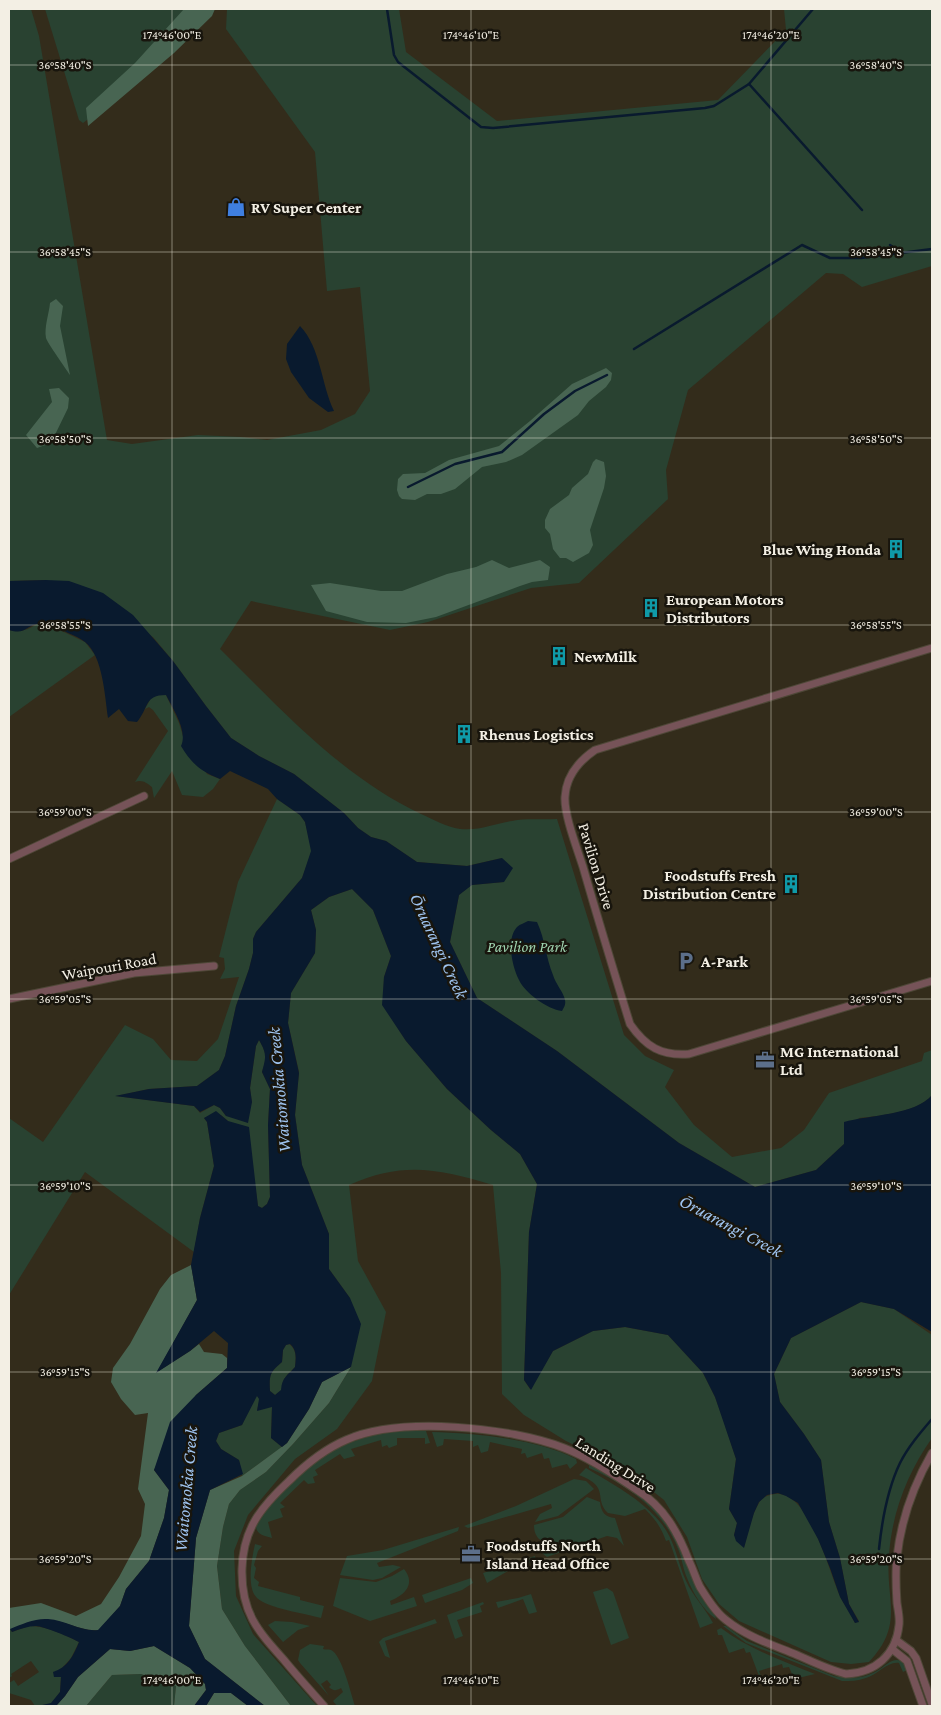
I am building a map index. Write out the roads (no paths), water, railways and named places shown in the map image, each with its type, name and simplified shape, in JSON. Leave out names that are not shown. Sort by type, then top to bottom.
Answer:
[{"type":"street","name":"Pavilion Drive","points":[[932,648],[594,750],[577,766],[569,779],[565,797],[566,808],[578,851],[630,1024],[638,1036],[655,1050],[676,1055],[689,1054],[932,982]]},
{"type":"street","points":[[9,859],[144,796]]},
{"type":"street","name":"Waipouri Road","points":[[9,998],[134,973],[214,966]]},
{"type":"street","name":"Landing Drive","points":[[324,1706],[259,1632],[250,1614],[243,1586],[244,1546],[250,1527],[260,1511],[300,1471],[318,1456],[346,1440],[373,1431],[425,1426],[484,1430],[527,1438],[570,1450],[640,1492],[662,1511],[676,1531],[699,1585],[723,1619],[756,1638],[846,1674],[860,1672],[881,1663],[896,1640],[899,1624],[895,1576],[902,1525],[913,1491],[932,1454]]},
{"type":"street","points":[[896,1640],[912,1651],[916,1658],[932,1704]]},
{"type":"street","points":[[892,1648],[907,1661],[923,1706]]},
{"type":"water","points":[[300,326],[317,355],[334,411],[328,412],[309,398],[291,372],[286,359],[287,344]]},
{"type":"water","points":[[9,581],[69,581],[103,593],[133,615],[173,661],[231,738],[259,756],[294,774],[371,837],[386,841],[417,862],[467,866],[502,858],[513,868],[504,882],[472,885],[459,895],[450,942],[477,998],[557,1051],[679,1143],[755,1187],[816,1170],[844,1144],[844,1122],[915,1107],[925,1102],[932,1095],[932,1332],[894,1309],[861,1302],[791,1338],[774,1374],[780,1402],[821,1460],[829,1522],[840,1558],[849,1604],[859,1622],[855,1623],[840,1597],[818,1539],[798,1503],[778,1493],[767,1495],[759,1502],[754,1513],[744,1548],[736,1541],[734,1535],[737,1523],[729,1509],[736,1459],[715,1397],[703,1373],[668,1335],[625,1327],[593,1331],[553,1351],[531,1390],[524,1380],[529,1232],[537,1184],[520,1154],[447,1089],[406,1041],[382,1005],[384,977],[391,956],[373,910],[352,889],[329,897],[311,910],[316,930],[315,953],[291,993],[288,1023],[299,1073],[295,1115],[302,1165],[329,1234],[329,1269],[350,1298],[361,1324],[351,1367],[322,1382],[309,1409],[287,1443],[282,1447],[271,1438],[272,1407],[257,1411],[259,1399],[257,1396],[242,1425],[219,1433],[216,1441],[221,1449],[239,1460],[243,1474],[210,1490],[196,1538],[189,1626],[205,1659],[265,1706],[248,1706],[231,1693],[214,1693],[206,1706],[194,1706],[206,1690],[205,1684],[190,1668],[154,1646],[130,1651],[110,1649],[78,1677],[56,1706],[38,1706],[51,1703],[60,1692],[61,1677],[54,1677],[53,1672],[69,1660],[79,1642],[58,1632],[40,1627],[27,1627],[12,1632],[10,1629],[43,1619],[98,1630],[120,1606],[126,1589],[149,1561],[164,1518],[169,1490],[154,1470],[170,1422],[196,1395],[227,1368],[228,1343],[214,1331],[190,1351],[156,1373],[197,1300],[191,1265],[200,1218],[214,1166],[207,1122],[204,1118],[216,1111],[228,1121],[249,1127],[258,1206],[262,1208],[267,1204],[270,1197],[268,1125],[270,1089],[262,1072],[265,1056],[259,1040],[256,1046],[250,1088],[252,1102],[248,1123],[226,1116],[220,1108],[214,1105],[200,1112],[194,1106],[115,1096],[149,1089],[197,1086],[219,1070],[225,1056],[236,1006],[249,969],[253,953],[253,939],[256,932],[302,878],[311,851],[305,822],[300,815],[277,799],[268,789],[230,771],[220,779],[202,770],[189,758],[181,746],[183,734],[181,727],[166,695],[154,697],[150,700],[137,722],[128,721],[119,709],[108,718],[102,677],[96,657],[85,642],[61,629],[46,624],[34,625],[19,631],[9,630]],"holes":[[[290,1344],[296,1354],[295,1367],[284,1379],[281,1390],[275,1395],[270,1391],[271,1374],[282,1362],[283,1350],[286,1345]]]},
{"type":"water","points":[[528,921],[537,922],[540,928],[554,978],[564,997],[565,1005],[562,1011],[543,1004],[531,995],[522,985],[516,974],[511,953],[512,938],[517,927]]},
{"type":"waterway","points":[[387,9],[394,55],[398,62],[481,127],[493,128],[714,106],[749,84],[813,9]]},
{"type":"waterway","points":[[749,84],[862,210]]},
{"type":"waterway","points":[[634,349],[802,245],[830,258],[861,258],[932,249]]},
{"type":"waterway","points":[[890,245],[901,252]]},
{"type":"waterway","points":[[408,487],[455,464],[502,452],[544,414],[575,391],[607,375]]},
{"type":"waterway","points":[[879,1549],[886,1505],[895,1473],[907,1451],[932,1419]]},
{"type":"place","name":"RV Super Center","points":[[236,207]]},
{"type":"place","name":"Blue Wing Honda","points":[[896,549]]},
{"type":"place","name":"European Motors Distributors","points":[[651,608]]},
{"type":"place","name":"NewMilk","points":[[559,656]]},
{"type":"place","name":"Rhenus Logistics","points":[[464,734]]},
{"type":"place","name":"Foodstuffs Fresh Distribution Centre","points":[[791,884]]},
{"type":"place","name":"A-Park","points":[[686,961]]},
{"type":"place","name":"MG International Ltd","points":[[765,1060]]},
{"type":"place","name":"Foodstuffs North Island Head Office","points":[[471,1554]]},
{"type":"water label","name":"Ōruarangi Creek","points":[[439,946]]},
{"type":"water label","name":"Waitomokia Creek","points":[[279,1090]]},
{"type":"water label","name":"Ōruarangi Creek","points":[[731,1226]]},
{"type":"water label","name":"Waitomokia Creek","points":[[186,1489]]},
{"type":"park label","name":"Pavilion Park","points":[[527,946]]}]
